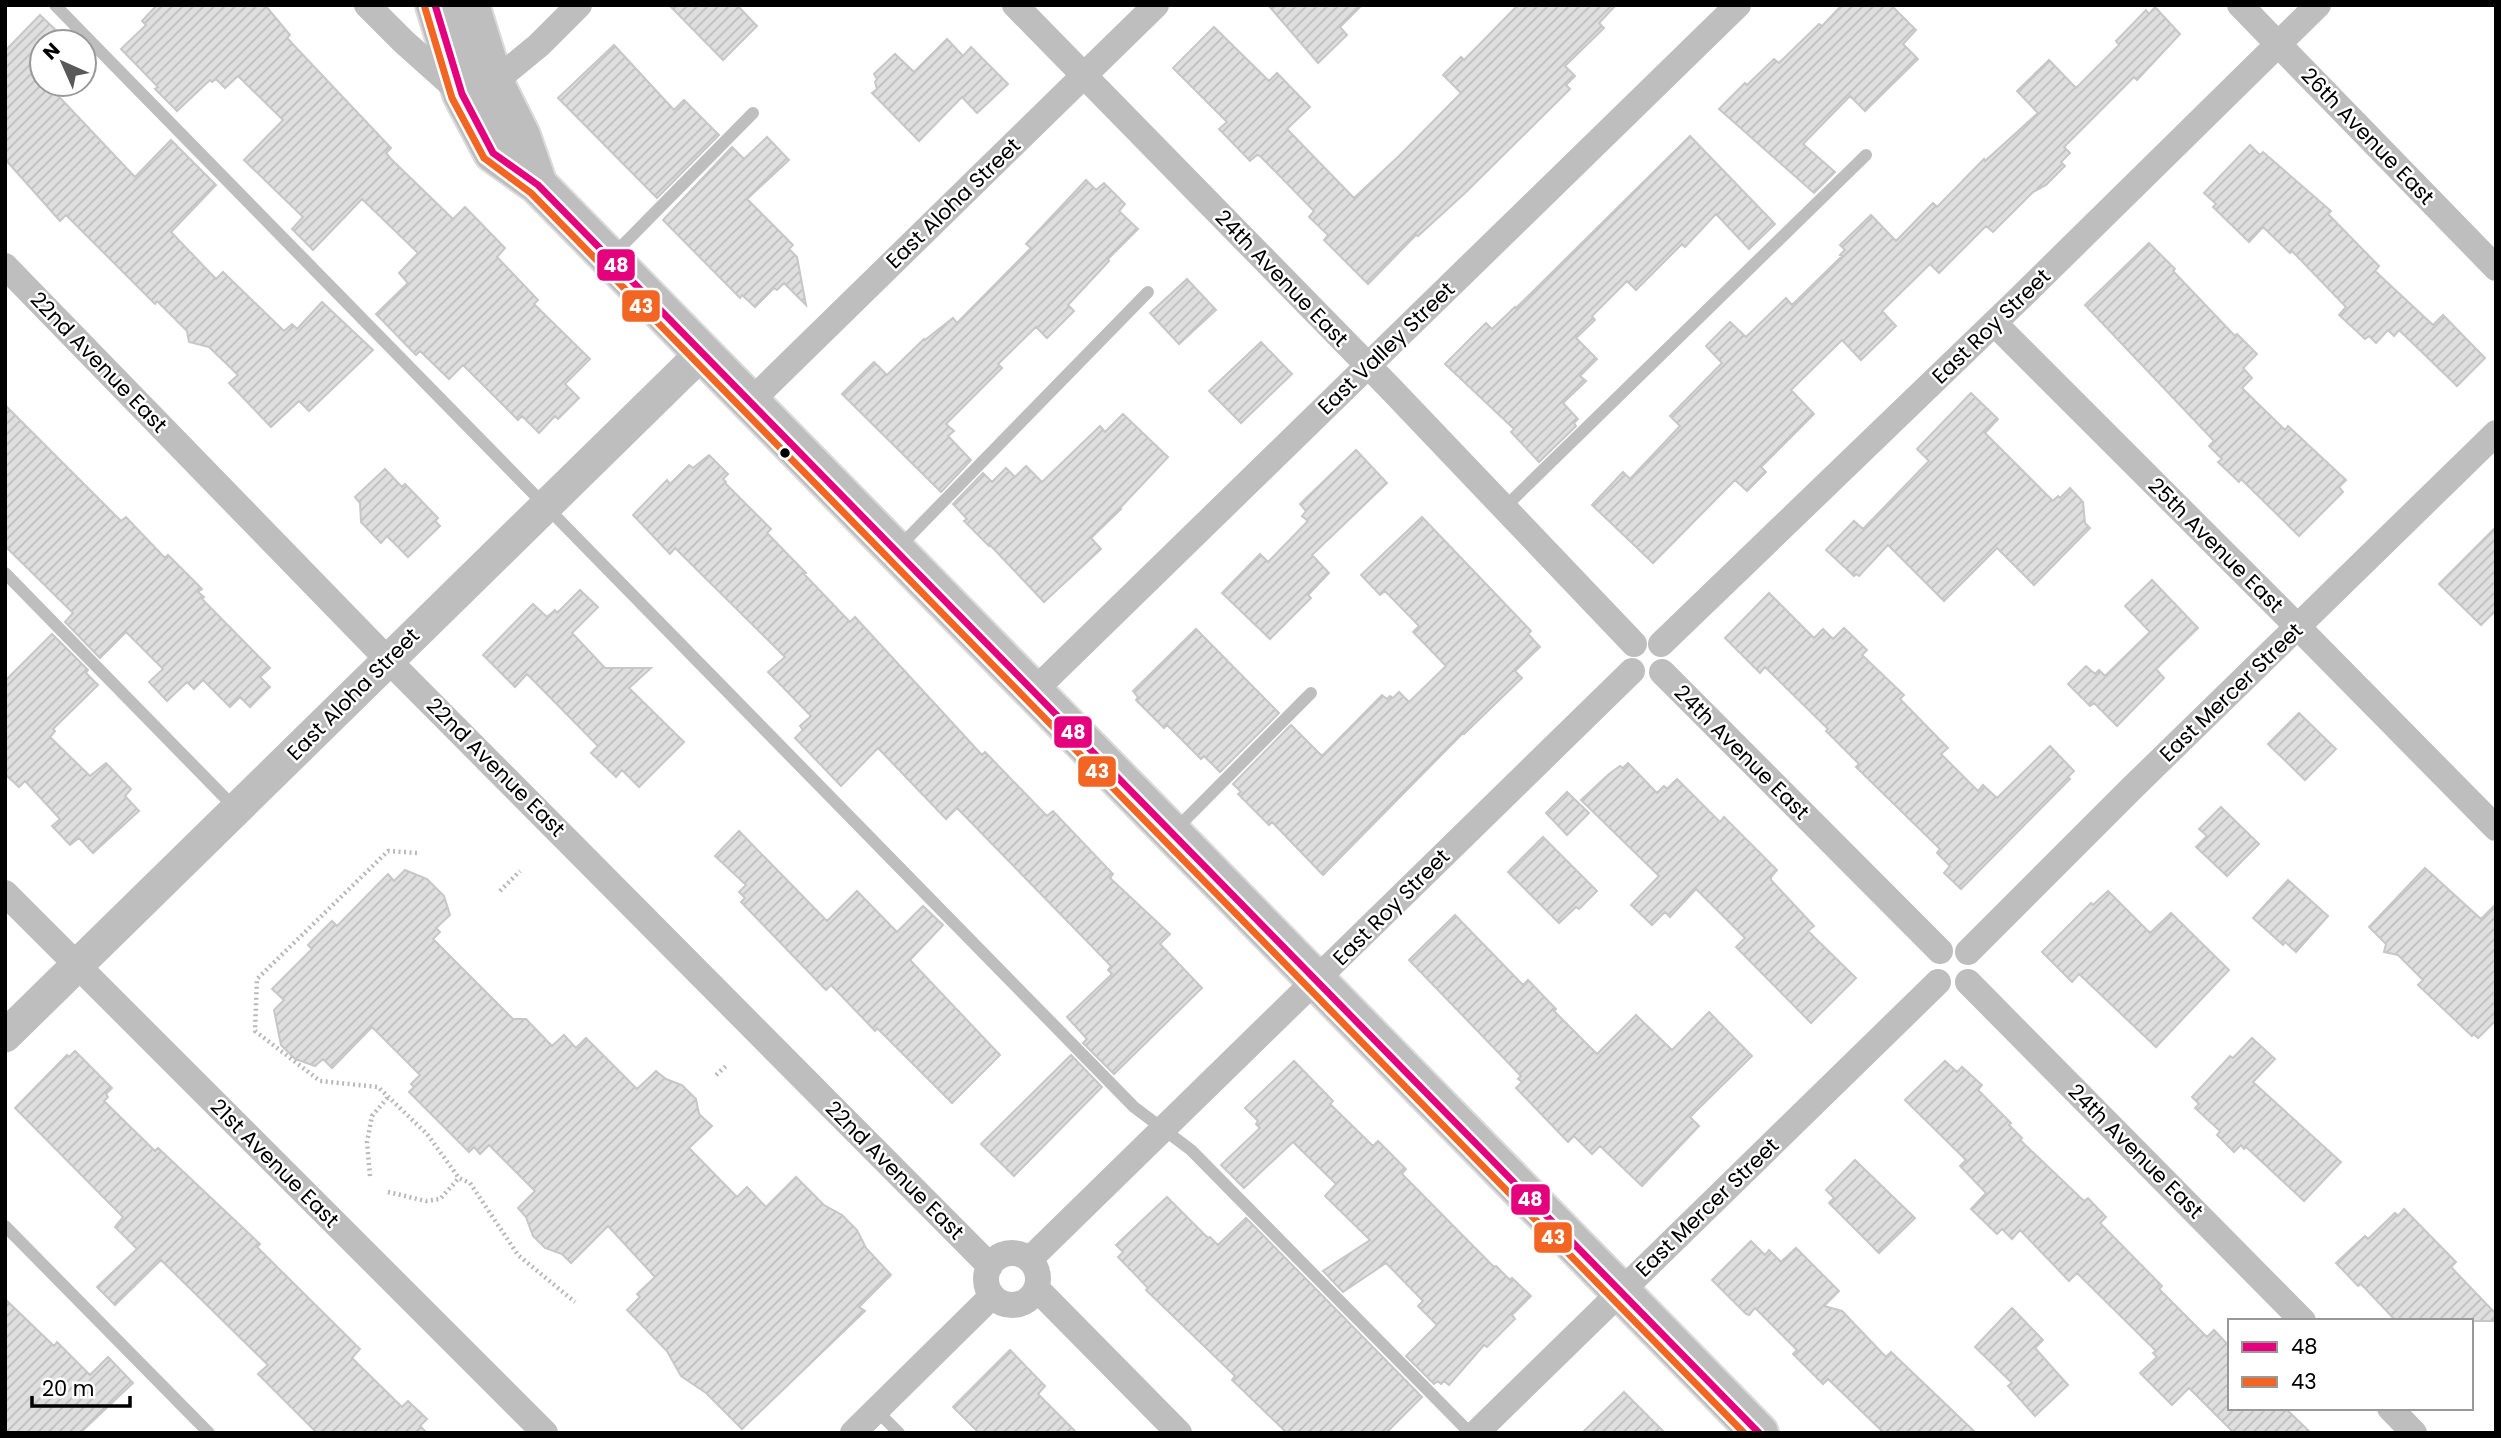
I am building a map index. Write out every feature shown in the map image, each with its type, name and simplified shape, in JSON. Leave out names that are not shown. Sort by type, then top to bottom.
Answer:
[{"type":"main road","points":[[435,5],[478,88],[521,136],[538,185],[1759,1433]]},
{"type":"main road","points":[[470,5],[478,88]]},
{"type":"street","points":[[367,5],[404,42],[478,88],[539,45],[579,5]]},
{"type":"street","name":"24th Avenue East","points":[[1015,5],[1368,365],[1634,643]]},
{"type":"street","name":"East Aloha Street","points":[[750,402],[1156,5]]},
{"type":"street","name":"East Valley Street","points":[[1034,691],[1738,5]]},
{"type":"street","name":"26th Avenue East","points":[[2240,5],[2496,268]]},
{"type":"street","name":"East Roy Street","points":[[1661,644],[2318,5]]},
{"type":"street","name":"22nd Avenue East","points":[[5,266],[388,660],[990,1266]]},
{"type":"street","name":"25th Avenue East","points":[[1994,323],[2496,828]]},
{"type":"street","name":"East Aloha Street","points":[[5,1036],[702,353]]},
{"type":"street","name":"East Mercer Street","points":[[1968,952],[2496,433]]},
{"type":"street","points":[[1652,639],[1661,644],[1668,660],[1662,672],[1646,679],[1632,671],[1627,657],[1634,643],[1652,639]]},
{"type":"street","name":"East Roy Street","points":[[1030,1259],[1632,671]]},
{"type":"street","name":"24th Avenue East","points":[[1662,672],[1940,951]]},
{"type":"street","name":"21st Avenue East","points":[[5,892],[545,1433]]},
{"type":"street","points":[[1958,946],[1968,952],[1974,968],[1968,982],[1952,988],[1938,982],[1932,965],[1940,951],[1958,946]]},
{"type":"street","name":"East Mercer Street","points":[[1476,1433],[1938,982]]},
{"type":"street","name":"24th Avenue East","points":[[1968,982],[2301,1319]]},
{"type":"street","points":[[1014,1252],[1030,1259],[1036,1266],[1038,1275],[1037,1289],[1030,1298],[1015,1306],[1007,1305],[992,1296],[986,1280],[990,1266],[997,1257],[1014,1252]]},
{"type":"street","points":[[1037,1289],[1179,1433]]},
{"type":"street","points":[[853,1433],[992,1296]]},
{"type":"street","points":[[2392,1410],[2414,1433]]},
{"type":"lane","points":[[55,5],[1134,1107],[1191,1150],[1471,1433]]},
{"type":"lane","points":[[610,258],[753,113]]},
{"type":"lane","points":[[1505,507],[1866,155]]},
{"type":"lane","points":[[895,551],[1147,292]]},
{"type":"lane","points":[[5,573],[236,809]]},
{"type":"lane","points":[[1172,833],[1311,693]]},
{"type":"lane","points":[[5,1226],[209,1433]]},
{"type":"lane","points":[[876,1410],[899,1433]]},
{"type":"path","points":[[417,853],[388,851],[257,979],[256,1031],[320,1081],[378,1087],[389,1096],[427,1134],[459,1178],[470,1183],[518,1255],[575,1301]]},
{"type":"path","points":[[500,891],[520,871]]},
{"type":"path","points":[[716,1075],[726,1066]]},
{"type":"path","points":[[370,1176],[367,1142],[372,1116],[389,1096]]},
{"type":"path","points":[[388,1192],[426,1201],[440,1199],[459,1178]]},
{"type":"building","points":[[157,5],[265,5],[290,35],[287,38],[391,148],[386,153],[391,159],[453,219],[465,207],[505,248],[497,257],[538,300],[534,304],[590,359],[565,384],[579,398],[558,419],[555,416],[539,433],[522,416],[518,420],[463,365],[449,379],[420,351],[416,355],[376,314],[408,283],[399,273],[418,253],[362,199],[313,250],[292,229],[303,217],[244,160],[283,120],[238,76],[225,88],[216,79],[212,82],[210,80],[177,111],[121,49],[146,25],[142,21]]},
{"type":"building","points":[[669,5],[737,5],[757,26],[723,60]]},
{"type":"building","points":[[1268,5],[1362,5],[1340,27],[1347,35],[1318,63]]},
{"type":"building","points":[[1518,5],[1616,5],[1599,23],[1604,28],[1565,66],[1575,76],[1566,85],[1570,89],[1368,284],[1324,240],[1328,235],[1309,217],[1314,211],[1260,156],[1257,155],[1250,161],[1219,129],[1227,122],[1173,68],[1214,27],[1269,81],[1277,73],[1310,107],[1287,129],[1354,198],[1461,93],[1443,75],[1461,57],[1464,60]]},
{"type":"building","points":[[1842,5],[1891,5],[1916,30],[1903,44],[1918,59],[1865,111],[1850,96],[1803,144],[1835,172],[1814,193],[1719,109],[1774,59],[1779,63]]},
{"type":"building","points":[[2155,7],[2180,34],[2137,80],[2134,77],[2064,147],[2070,153],[2061,162],[2065,166],[2046,185],[2033,192],[1993,232],[1986,226],[1939,273],[1930,264],[1882,311],[1896,326],[1861,360],[1842,340],[1791,390],[1814,414],[1761,467],[1766,472],[1747,491],[1735,480],[1653,563],[1592,505],[1623,472],[1630,479],[1680,426],[1670,416],[1722,363],[1706,346],[1730,322],[1746,337],[1786,298],[1792,305],[1842,256],[1840,255],[1845,250],[1840,245],[1871,215],[1896,241],[1933,203],[1937,207],[1984,159],[1985,161],[2038,113],[2017,91],[2049,60],[2076,88],[2119,45],[2116,41],[2146,10],[2149,14]]},
{"type":"building","points":[[40,15],[54,28],[28,28],[28,98],[60,98],[135,177],[171,140],[216,185],[171,232],[216,279],[223,272],[284,331],[292,324],[297,329],[322,302],[373,350],[309,411],[299,401],[271,427],[229,383],[238,375],[209,347],[189,342],[187,331],[157,301],[155,304],[66,215],[60,221],[5,159],[5,51]]},
{"type":"building","points":[[947,39],[963,56],[971,47],[1008,84],[977,113],[962,97],[919,141],[872,93],[877,89],[874,74],[895,54],[914,72]]},
{"type":"building","points":[[614,45],[674,110],[684,100],[719,135],[657,198],[558,98]]},
{"type":"building","points":[[1690,136],[1775,224],[1749,249],[1716,214],[1685,247],[1682,244],[1636,290],[1627,281],[1592,316],[1595,320],[1576,338],[1597,359],[1580,376],[1586,381],[1563,403],[1578,419],[1574,423],[1576,426],[1539,462],[1511,432],[1514,429],[1445,364],[1486,323],[1492,329],[1516,308]]},
{"type":"building","points":[[767,137],[789,160],[747,199],[793,245],[789,249],[797,257],[806,305],[784,283],[777,290],[774,288],[755,307],[742,295],[740,298],[663,220],[732,147],[744,159]]},
{"type":"building","points":[[2250,145],[2260,155],[2263,152],[2331,211],[2328,214],[2379,266],[2375,271],[2433,325],[2443,315],[2485,358],[2457,386],[2399,330],[2394,336],[2388,330],[2376,343],[2369,336],[2365,339],[2339,315],[2346,307],[2292,251],[2290,253],[2263,227],[2249,242],[2213,207],[2216,204],[2204,193]]},
{"type":"building","points":[[1086,180],[1096,190],[1104,183],[1125,204],[1119,211],[1138,229],[1068,305],[1074,311],[1047,338],[1036,327],[998,364],[1002,368],[946,424],[954,431],[948,436],[971,460],[941,492],[842,394],[874,362],[887,375],[924,339],[953,318],[957,323],[1031,248],[1026,244]]},
{"type":"building","points":[[2149,243],[2235,336],[2237,334],[2257,354],[2243,368],[2252,378],[2242,388],[2285,430],[2288,426],[2346,480],[2339,487],[2343,492],[2299,536],[2241,479],[2239,482],[2218,462],[2222,459],[2209,446],[2214,441],[2085,305]]},
{"type":"building","points":[[1187,279],[1216,310],[1179,344],[1150,313]]},
{"type":"building","points":[[1261,342],[1292,374],[1241,423],[1209,391]]},
{"type":"building","points":[[1971,393],[1998,419],[1985,433],[2053,501],[2070,488],[2083,502],[2085,523],[2090,528],[2034,585],[1997,548],[1944,601],[1888,545],[1859,576],[1854,576],[1826,550],[1854,521],[1863,529],[1929,461],[1917,449]]},
{"type":"building","points":[[5,405],[121,521],[126,517],[165,558],[168,555],[202,589],[198,592],[204,597],[202,599],[270,668],[260,677],[270,687],[250,707],[240,697],[230,707],[203,680],[194,689],[187,682],[167,701],[149,682],[163,669],[126,632],[100,658],[65,622],[73,613],[5,546]]},
{"type":"building","points":[[1123,414],[1168,457],[1091,538],[1101,549],[1044,602],[964,521],[967,519],[953,504],[983,473],[992,482],[1006,468],[1015,477],[1026,466],[1042,482],[1100,426],[1105,432]]},
{"type":"building","points":[[1356,450],[1387,483],[1312,555],[1329,573],[1308,595],[1311,598],[1270,639],[1222,593],[1260,554],[1268,562],[1308,521],[1302,516],[1306,511],[1300,504]]},
{"type":"building","points":[[709,455],[728,474],[723,479],[725,483],[771,529],[767,533],[850,622],[855,617],[982,755],[985,752],[1047,816],[1053,811],[1113,874],[1110,878],[1170,934],[1160,944],[1202,988],[1114,1074],[1083,1043],[1087,1039],[1067,1017],[1112,974],[1108,970],[1111,966],[957,808],[946,819],[878,748],[841,786],[795,738],[803,730],[800,726],[811,716],[768,672],[785,657],[675,548],[670,554],[633,515],[667,480],[670,484],[689,465],[693,468]]},
{"type":"building","points":[[385,469],[402,487],[405,484],[438,518],[435,521],[440,526],[408,557],[387,536],[381,543],[361,522],[360,503],[355,497]]},
{"type":"building","points":[[1422,517],[1531,631],[1528,634],[1540,647],[1515,671],[1522,678],[1463,733],[1323,875],[1272,822],[1269,825],[1238,794],[1241,792],[1233,784],[1291,725],[1322,756],[1382,695],[1387,699],[1390,696],[1393,698],[1399,692],[1409,702],[1446,666],[1413,632],[1419,626],[1385,591],[1380,595],[1361,575]]},
{"type":"building","points":[[2496,527],[2496,610],[2481,625],[2439,584]]},
{"type":"building","points":[[2152,580],[2198,628],[2156,669],[2164,678],[2117,726],[2094,703],[2090,706],[2068,684],[2086,666],[2095,674],[2099,670],[2105,676],[2150,632],[2125,606]]},
{"type":"building","points":[[580,590],[598,607],[572,633],[605,668],[651,668],[629,688],[684,742],[639,787],[622,770],[616,777],[591,753],[598,746],[527,674],[515,687],[483,655],[533,604],[547,617],[555,610],[557,613]]},
{"type":"building","points":[[1769,593],[1814,638],[1823,629],[1833,639],[1844,628],[1867,650],[1862,655],[1904,695],[1900,699],[1948,748],[1941,754],[1978,791],[1983,785],[1997,798],[2050,746],[2074,771],[2068,777],[2070,779],[1961,889],[1944,873],[1950,866],[1937,853],[1940,849],[1856,767],[1859,764],[1826,731],[1828,729],[1765,667],[1760,673],[1725,638]]},
{"type":"building","points":[[1196,629],[1279,713],[1220,772],[1204,756],[1201,759],[1167,725],[1164,728],[1136,700],[1138,697],[1133,691]]},
{"type":"building","points":[[52,634],[88,670],[86,673],[98,685],[53,729],[55,731],[50,737],[90,776],[106,763],[131,789],[125,796],[139,811],[93,853],[79,838],[70,845],[52,826],[60,819],[25,781],[19,787],[5,774],[5,681]]},
{"type":"building","points":[[2299,713],[2336,749],[2305,780],[2268,744]]},
{"type":"building","points":[[1628,763],[1657,793],[1664,786],[1667,789],[1677,779],[1720,822],[1724,817],[1777,870],[1771,880],[1814,926],[1808,931],[1856,978],[1811,1023],[1736,947],[1745,938],[1696,889],[1670,917],[1665,912],[1652,925],[1631,905],[1659,876],[1581,800],[1609,774]]},
{"type":"building","points":[[1567,792],[1589,813],[1567,835],[1546,813]]},
{"type":"building","points":[[2221,807],[2259,844],[2227,876],[2196,847],[2207,836],[2199,829]]},
{"type":"building","points":[[739,831],[827,921],[857,891],[897,932],[923,906],[943,925],[910,960],[1000,1055],[952,1103],[877,1028],[875,1031],[831,985],[826,990],[741,902],[745,898],[739,892],[746,885],[715,856]]},
{"type":"building","points":[[1543,837],[1597,891],[1579,909],[1576,907],[1559,923],[1508,872]]},
{"type":"building","points":[[2425,868],[2481,919],[2496,904],[2496,1020],[2478,1038],[2474,1034],[2472,1036],[2418,985],[2423,980],[2398,955],[2384,952],[2386,944],[2369,927]]},
{"type":"building","points":[[405,870],[427,879],[444,896],[450,915],[436,928],[440,932],[433,939],[513,1019],[526,1019],[552,1046],[564,1035],[576,1048],[586,1038],[637,1089],[656,1071],[666,1079],[682,1085],[696,1099],[699,1114],[712,1126],[689,1148],[737,1197],[747,1187],[766,1207],[796,1177],[824,1205],[842,1215],[857,1230],[866,1248],[891,1275],[859,1307],[865,1311],[742,1429],[706,1393],[681,1376],[667,1351],[627,1310],[640,1297],[637,1294],[655,1277],[608,1226],[571,1263],[562,1254],[545,1248],[533,1236],[526,1217],[518,1208],[535,1191],[489,1145],[480,1154],[474,1147],[469,1152],[409,1092],[414,1087],[411,1084],[420,1075],[372,1027],[332,1068],[323,1059],[315,1066],[295,1059],[281,1045],[274,1010],[284,1000],[272,989],[312,949],[308,945],[332,921],[337,926],[388,874],[394,881]]},
{"type":"building","points":[[2288,880],[2328,916],[2296,952],[2285,942],[2283,945],[2253,918]]},
{"type":"building","points":[[2108,891],[2150,933],[2171,913],[2229,970],[2156,1047],[2079,974],[2072,982],[2042,952],[2091,903],[2093,905]]},
{"type":"building","points":[[1455,915],[1523,985],[1528,980],[1556,1009],[1554,1011],[1597,1054],[1636,1015],[1672,1050],[1709,1012],[1752,1056],[1690,1117],[1699,1126],[1642,1186],[1600,1146],[1592,1154],[1574,1136],[1568,1142],[1516,1088],[1522,1082],[1518,1079],[1521,1076],[1409,960]]},
{"type":"building","points":[[2252,1038],[2275,1059],[2253,1082],[2341,1162],[2304,1201],[2246,1147],[2244,1149],[2241,1145],[2234,1152],[2217,1135],[2220,1131],[2195,1108],[2199,1104],[2192,1097],[2230,1056],[2233,1058]]},
{"type":"building","points":[[75,1051],[112,1088],[104,1101],[155,1151],[158,1148],[260,1244],[257,1247],[360,1349],[352,1358],[402,1407],[408,1401],[427,1419],[420,1426],[427,1433],[317,1433],[258,1374],[268,1365],[161,1260],[115,1305],[97,1287],[137,1249],[115,1227],[123,1217],[15,1108],[67,1055],[69,1057]]},
{"type":"building","points":[[1071,1055],[1102,1087],[1014,1176],[981,1144]]},
{"type":"building","points":[[1294,1061],[1333,1101],[1330,1104],[1373,1146],[1378,1141],[1406,1169],[1402,1174],[1494,1267],[1510,1280],[1512,1278],[1531,1296],[1512,1315],[1515,1319],[1487,1347],[1484,1345],[1449,1385],[1444,1381],[1434,1384],[1406,1356],[1437,1325],[1418,1306],[1423,1301],[1386,1263],[1343,1292],[1323,1271],[1370,1240],[1325,1196],[1336,1184],[1293,1142],[1244,1188],[1221,1165],[1260,1128],[1256,1124],[1258,1121],[1245,1108]]},
{"type":"building","points":[[1945,1061],[1957,1072],[1962,1067],[1982,1085],[1978,1090],[2011,1123],[2009,1125],[2022,1138],[2020,1140],[2084,1201],[2088,1198],[2106,1217],[2100,1223],[2162,1286],[2159,1289],[2207,1337],[2214,1330],[2228,1345],[2228,1410],[2287,1410],[2311,1433],[2234,1433],[2189,1388],[2172,1405],[2140,1373],[2157,1357],[2153,1353],[2156,1351],[2077,1273],[2069,1281],[2020,1230],[2012,1239],[2002,1229],[1997,1234],[1971,1209],[1986,1193],[1960,1166],[1966,1160],[1905,1100]]},
{"type":"building","points":[[1855,1160],[1915,1218],[1879,1253],[1829,1203],[1834,1198],[1826,1190]]},
{"type":"building","points":[[1167,1197],[1218,1245],[1246,1218],[1422,1397],[1386,1433],[1287,1433],[1232,1380],[1235,1376],[1146,1290],[1148,1288],[1118,1257],[1123,1252],[1116,1245]]},
{"type":"building","points":[[2404,1209],[2456,1262],[2451,1267],[2496,1314],[2496,1321],[2394,1319],[2361,1284],[2358,1286],[2336,1263],[2365,1236],[2368,1239],[2395,1213],[2398,1216]]},
{"type":"building","points":[[1751,1241],[1765,1255],[1769,1250],[1781,1262],[1796,1248],[1839,1291],[1824,1306],[1842,1311],[1886,1357],[1891,1352],[1976,1433],[1884,1433],[1828,1379],[1823,1384],[1793,1354],[1797,1350],[1755,1308],[1749,1315],[1746,1314],[1712,1280]]},
{"type":"building","points":[[5,1299],[54,1346],[57,1342],[90,1375],[108,1357],[133,1383],[80,1433],[5,1433]]},
{"type":"building","points":[[2012,1308],[2043,1340],[2035,1348],[2068,1385],[2035,1416],[2008,1386],[2012,1383],[1975,1347]]},
{"type":"building","points":[[1010,1350],[1045,1386],[1038,1394],[1077,1433],[979,1433],[953,1407]]},
{"type":"building","points":[[1624,1392],[1665,1433],[1582,1433]]},
{"type":"transit line","name":"48","points":[[435,5],[462,94],[493,153],[538,185],[1759,1433]]},
{"type":"transit line","name":"43","points":[[425,8],[452,98],[484,158],[531,193],[1744,1433]]}]
